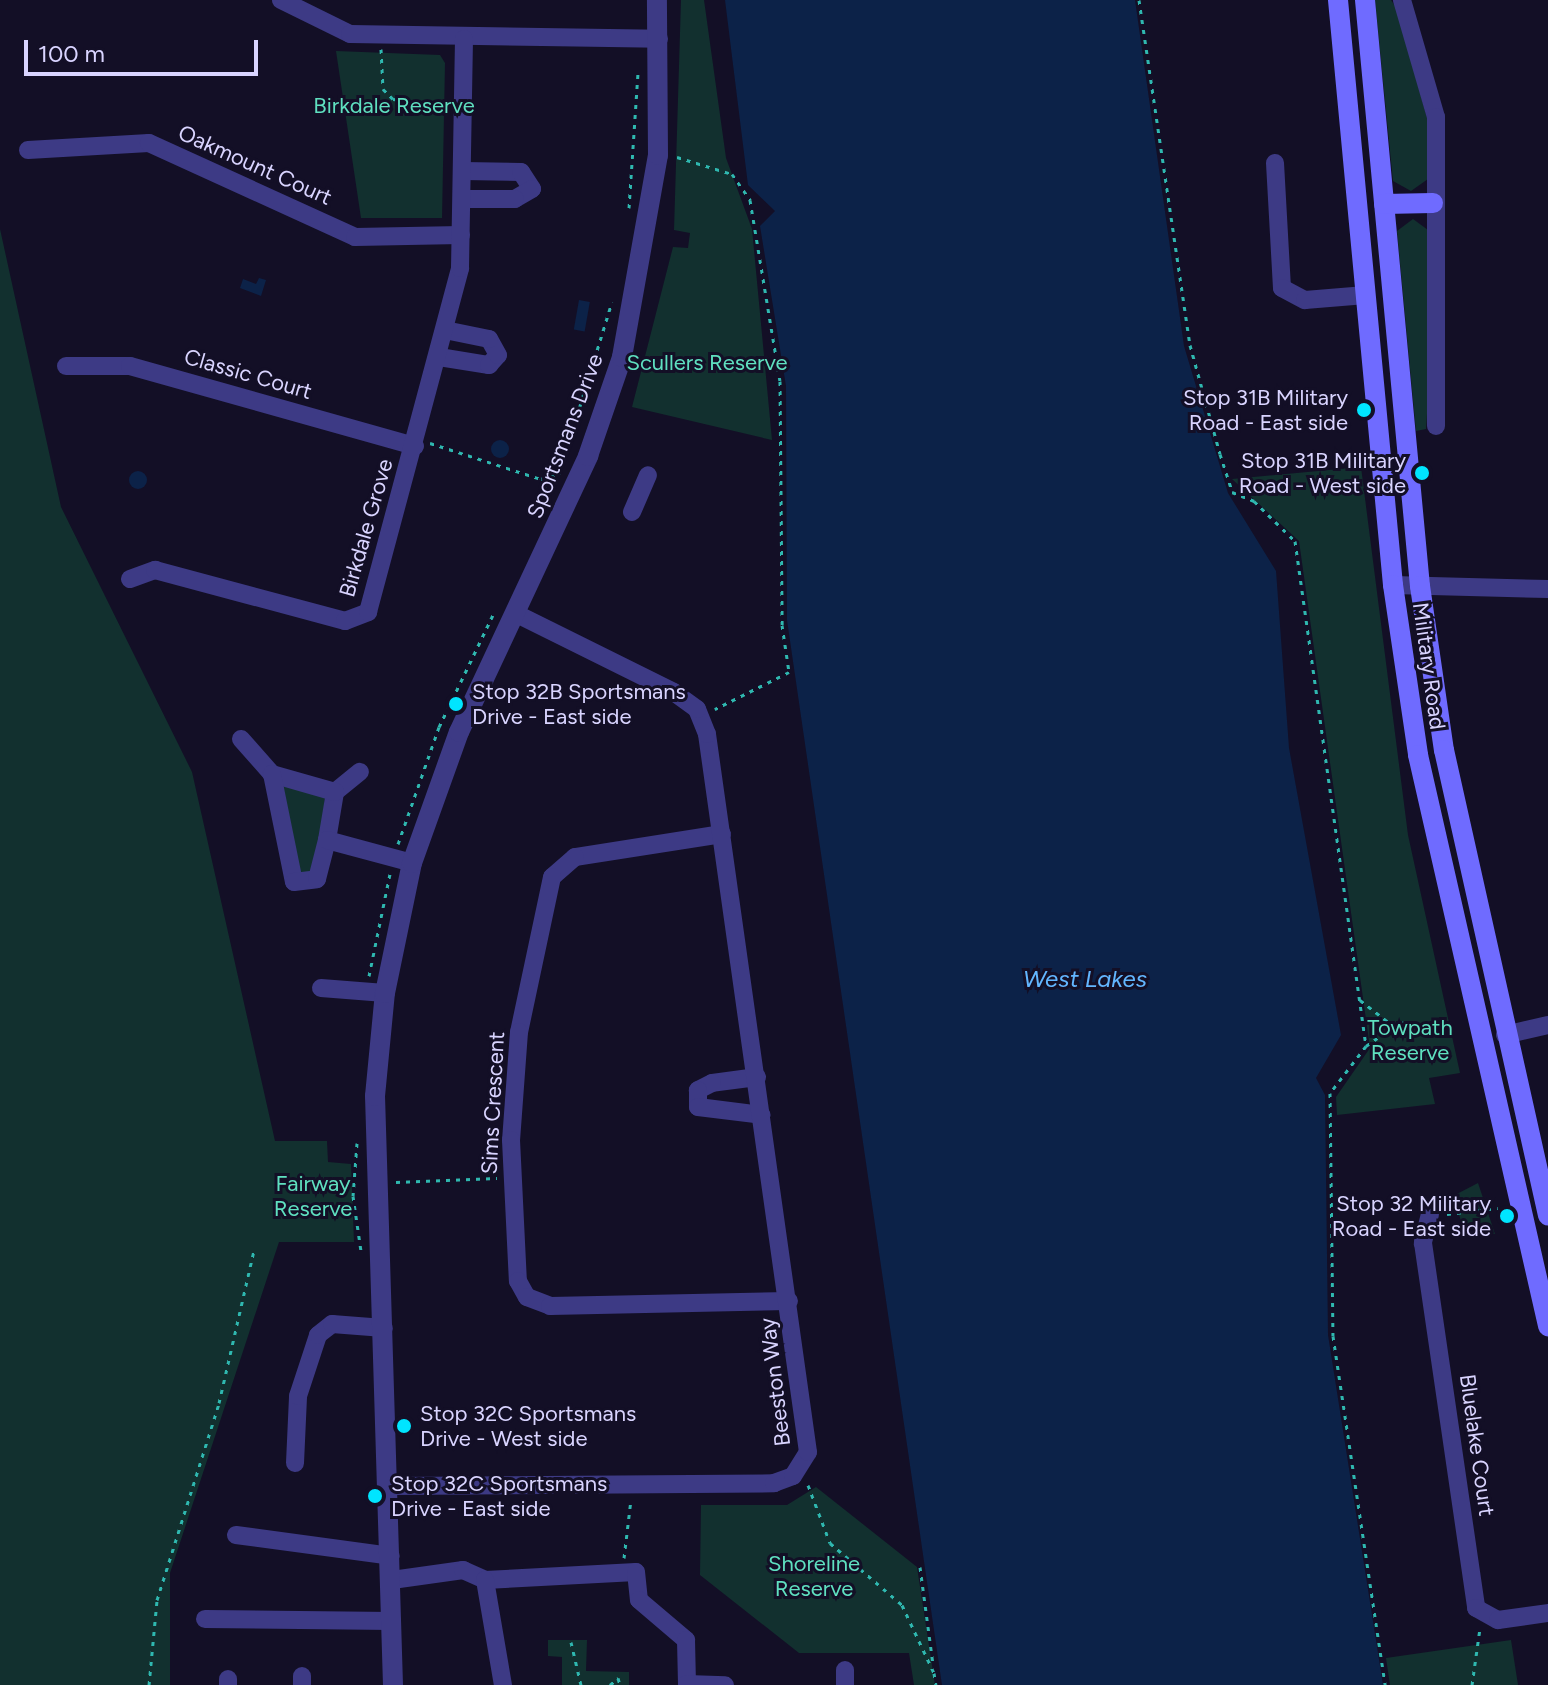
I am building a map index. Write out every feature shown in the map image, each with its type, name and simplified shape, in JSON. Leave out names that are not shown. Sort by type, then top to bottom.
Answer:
[{"type":"main road","name":"Military Road","points":[[1338,0],[1393,585],[1433,843],[1548,1326]]},
{"type":"main road","name":"Military Road","points":[[1365,0],[1420,586],[1444,750],[1505,1035],[1548,1216]]},
{"type":"main road","points":[[1384,204],[1433,203]]},
{"type":"street","points":[[281,0],[350,34],[464,39],[649,39]]},
{"type":"street","name":"Sportsmans Drive","points":[[393,1685],[390,1486],[375,1096],[385,993],[412,863],[459,732],[517,614],[588,456],[625,343],[653,196],[649,39],[657,0]]},
{"type":"street","points":[[1402,0],[1436,117],[1433,203],[1436,426]]},
{"type":"street","name":"Birkdale Grove","points":[[130,579],[155,570],[358,619],[368,612],[439,357],[461,235],[464,199],[464,39]]},
{"type":"street","name":"Oakmount Court","points":[[28,150],[149,143],[355,237],[461,235]]},
{"type":"street","points":[[1275,163],[1282,288],[1305,300],[1366,295]]},
{"type":"street","points":[[463,171],[521,172],[532,189],[515,199],[464,199]]},
{"type":"street","points":[[439,357],[489,365],[498,355],[489,339],[445,330]]},
{"type":"street","name":"Classic Court","points":[[66,366],[130,366],[415,446]]},
{"type":"street","points":[[632,512],[648,475]]},
{"type":"street","points":[[1393,585],[1548,589]]},
{"type":"street","name":"Beeston Way","points":[[390,1486],[774,1483],[793,1476],[805,1464],[809,1438],[722,834],[697,709],[517,614]]},
{"type":"street","points":[[241,739],[272,774],[294,882],[317,879],[335,792],[360,772]]},
{"type":"street","points":[[272,774],[335,792]]},
{"type":"street","name":"Sims Crescent","points":[[722,834],[575,857],[552,877],[519,1032],[513,1178],[518,1281],[538,1303],[789,1301]]},
{"type":"street","points":[[327,840],[412,863]]},
{"type":"street","points":[[321,988],[385,993]]},
{"type":"street","points":[[1505,1035],[1548,1025]]},
{"type":"street","points":[[757,1077],[712,1083],[698,1090],[698,1107],[762,1115]]},
{"type":"street","name":"Bluelake Court","points":[[1430,1214],[1423,1243],[1476,1608],[1483,1617]]},
{"type":"street","points":[[295,1463],[298,1396],[318,1335],[332,1324],[384,1328]]},
{"type":"street","points":[[236,1535],[391,1556]]},
{"type":"street","points":[[392,1580],[463,1570],[485,1580],[636,1572],[639,1600],[686,1640],[687,1684],[725,1685]]},
{"type":"street","points":[[485,1580],[484,1610],[503,1685]]},
{"type":"street","points":[[1483,1617],[1548,1613]]},
{"type":"street","points":[[205,1619],[392,1621]]},
{"type":"path","points":[[1139,0],[1190,345],[1220,454],[1232,492],[1254,501],[1295,541],[1366,1046]]},
{"type":"path","points":[[627,220],[649,39]]},
{"type":"path","points":[[381,49],[383,89],[393,99],[451,105]]},
{"type":"path","points":[[677,157],[732,174],[750,200],[780,381],[782,625],[789,672],[715,709]]},
{"type":"path","name":"Sportsmans Drive","points":[[542,511],[559,473],[614,293]]},
{"type":"path","points":[[415,446],[430,443],[541,479],[559,473]]},
{"type":"path","points":[[541,479],[549,497]]},
{"type":"path","points":[[1359,999],[1391,1024],[1455,1032]]},
{"type":"path","points":[[1385,1685],[1333,1336],[1330,1093],[1366,1046],[1391,1024]]},
{"type":"path","points":[[396,1182],[513,1178]]},
{"type":"path","points":[[1430,1214],[1498,1208]]},
{"type":"path","points":[[149,1685],[157,1600],[219,1403],[254,1250]]},
{"type":"path","points":[[807,1483],[830,1543],[902,1605],[935,1675]]},
{"type":"path","points":[[623,1572],[631,1495]]},
{"type":"path","points":[[920,1567],[936,1685]]},
{"type":"path","points":[[1472,1685],[1483,1617]]},
{"type":"path","points":[[571,1642],[581,1685]]},
{"type":"path","points":[[610,1685],[618,1678],[620,1685]]},
{"type":"green space","name":"Scullers Reserve","points":[[681,0],[704,0],[726,158],[752,229],[772,440],[632,407],[673,247],[688,248],[690,233],[674,230]]},
{"type":"green space","points":[[1375,0],[1391,0],[1397,9],[1427,118],[1428,179],[1411,191],[1393,181]]},
{"type":"green space","name":"Birkdale Reserve","points":[[336,51],[440,55],[445,63],[442,218],[361,218]]},
{"type":"green space","points":[[1413,219],[1428,230],[1429,385],[1426,429],[1416,431],[1397,231]]},
{"type":"green space","name":"Fairway Reserve","points":[[0,229],[61,507],[192,772],[275,1141],[327,1141],[328,1162],[351,1164],[354,1242],[279,1242],[170,1573],[170,1685],[0,1685]]},
{"type":"green space","name":"Towpath Reserve","points":[[1361,467],[1408,835],[1460,1073],[1429,1078],[1435,1104],[1337,1115],[1336,1097],[1370,1048],[1299,541],[1232,479]]},
{"type":"green space","points":[[280,772],[326,787],[317,879],[302,884]]},
{"type":"green space","points":[[1478,1183],[1495,1234],[1463,1227],[1453,1196]]},
{"type":"green space","name":"Shoreline Reserve","points":[[816,1487],[917,1567],[935,1685],[914,1685],[909,1653],[799,1653],[700,1575],[701,1505],[787,1505]]},
{"type":"green space","points":[[548,1640],[587,1640],[586,1671],[629,1672],[629,1685],[562,1685],[562,1657],[548,1656]]},
{"type":"green space","points":[[1511,1640],[1518,1685],[1390,1685],[1386,1658]]},
{"type":"water","name":"West Lakes","points":[[725,0],[1135,0],[1184,346],[1228,493],[1276,571],[1289,748],[1341,1035],[1316,1078],[1325,1095],[1328,1335],[1383,1685],[942,1685],[787,620],[786,386],[760,226],[775,211],[748,185]]},
{"type":"water","points":[[259,278],[266,280],[261,296],[240,288],[243,279],[256,284]]},
{"type":"water","points":[[579,300],[590,302],[585,331],[574,330]]},
{"type":"water","points":[[496,440],[504,440],[509,449],[507,456],[496,458],[491,453],[491,445]]},
{"type":"water","points":[[138,471],[147,480],[138,489],[129,480]]},
{"type":"place","name":"Stop 31B Military Road - East side","points":[[1364,410]]},
{"type":"place","name":"Stop 31B Military Road - West side","points":[[1422,473]]},
{"type":"place","name":"Stop 32B Sportsmans Drive - East side","points":[[456,704]]},
{"type":"place","name":"Stop 32 Military Road - East side","points":[[1507,1216]]},
{"type":"place","name":"Stop 32C Sportsmans Drive - West side","points":[[404,1426]]},
{"type":"place","name":"Stop 32C Sportsmans Drive - East side","points":[[375,1496]]}]
